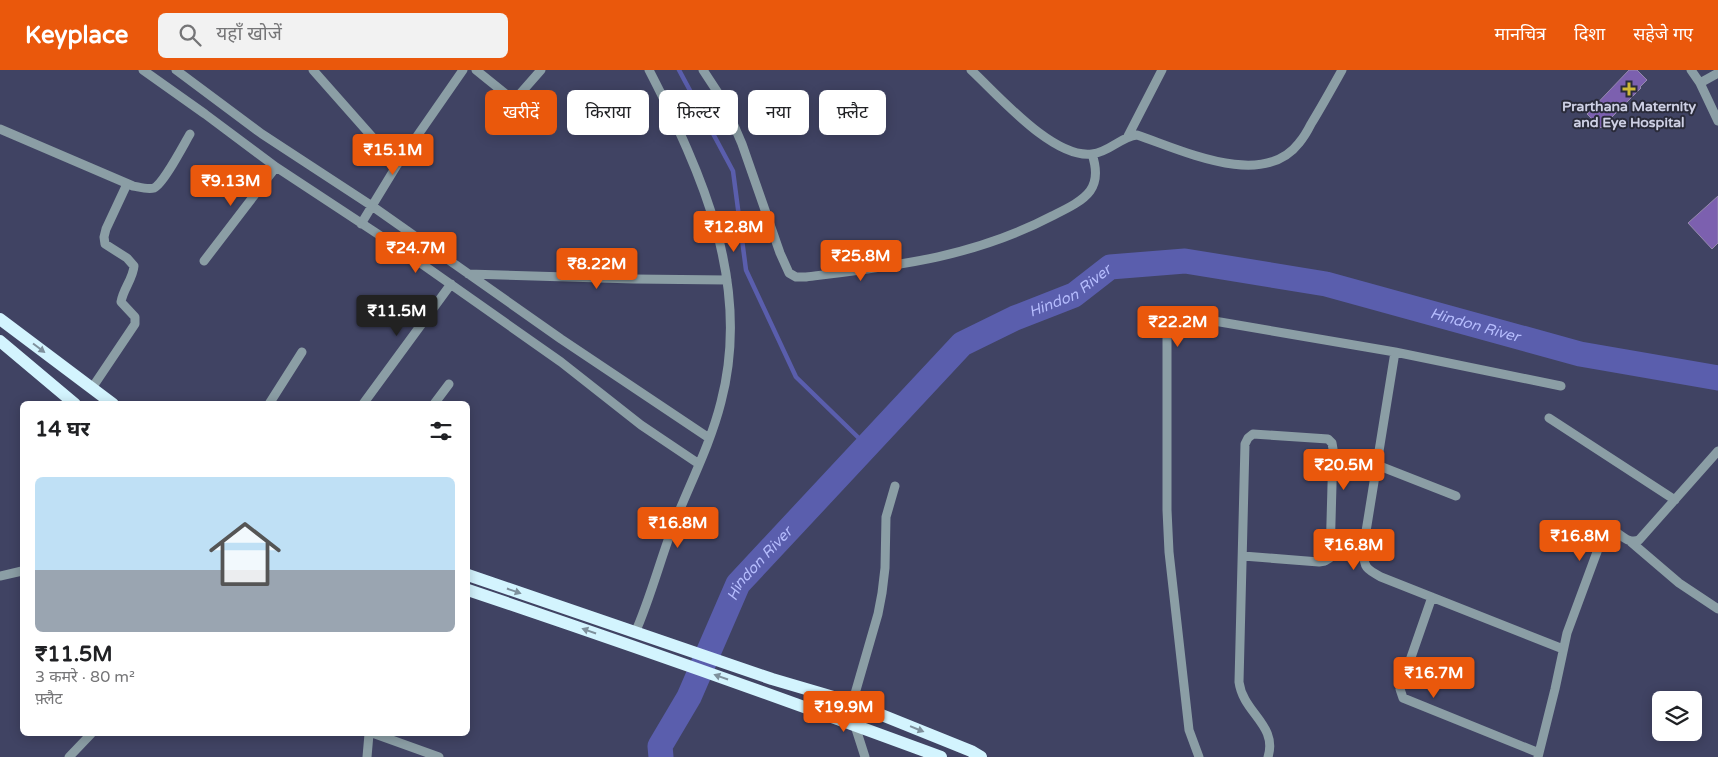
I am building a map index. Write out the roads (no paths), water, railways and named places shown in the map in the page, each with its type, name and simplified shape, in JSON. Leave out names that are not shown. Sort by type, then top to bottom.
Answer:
[{"type":"main road","points":[[0,319],[109,401]]},
{"type":"main road","points":[[0,341],[71,401]]},
{"type":"main road","points":[[470,577],[772,679],[850,702],[972,751],[981,757]]},
{"type":"main road","points":[[470,591],[767,693],[941,757]]},
{"type":"main road","points":[[891,738],[899,722]]},
{"type":"street","points":[[143,70],[203,109],[276,167],[363,222],[561,362],[641,425],[700,461]]},
{"type":"street","points":[[176,70],[262,134],[709,438]]},
{"type":"street","points":[[313,70],[397,166]]},
{"type":"street","points":[[363,222],[397,166],[463,70]]},
{"type":"street","points":[[476,70],[507,95],[513,96],[519,95],[541,70]]},
{"type":"street","points":[[638,634],[671,531],[706,447],[721,403],[730,358],[731,298],[719,239],[708,200],[668,107],[648,70]]},
{"type":"street","points":[[703,70],[724,102],[742,144],[780,253],[789,273],[796,277],[885,268],[942,257],[970,249],[1035,225],[1081,199],[1090,191],[1095,179],[1096,167],[1092,154]]},
{"type":"street","points":[[971,70],[1032,128],[1060,148],[1076,154],[1092,154],[1112,148],[1128,136],[1162,70]]},
{"type":"street","points":[[1128,136],[1138,135],[1227,164],[1245,166],[1270,162],[1285,157],[1299,144],[1342,70]]},
{"type":"street","points":[[1691,70],[1700,83],[1718,121]]},
{"type":"street","points":[[1700,83],[1718,73]]},
{"type":"street","points":[[203,109],[211,97]]},
{"type":"street","points":[[0,129],[127,184],[146,188],[154,188],[162,180],[190,134]]},
{"type":"street","points":[[204,261],[276,167]]},
{"type":"street","points":[[92,388],[135,324],[135,318],[122,302],[122,295],[134,271],[134,266],[132,262],[105,244],[104,237],[127,184]]},
{"type":"street","points":[[468,274],[727,280]]},
{"type":"street","points":[[365,401],[451,284]]},
{"type":"street","points":[[1199,757],[1189,730],[1168,544],[1167,325],[1171,320],[1186,316],[1395,352],[1561,386]]},
{"type":"street","points":[[271,401],[302,352]]},
{"type":"street","points":[[1395,352],[1364,550],[1364,564],[1367,570],[1563,649]]},
{"type":"street","points":[[436,401],[448,384]]},
{"type":"street","points":[[1549,418],[1675,500]]},
{"type":"street","points":[[1243,556],[1319,562],[1330,558],[1333,448],[1332,443],[1328,439],[1253,434],[1245,444],[1240,689],[1248,706],[1265,727],[1270,740],[1268,757]]},
{"type":"street","points":[[1631,542],[1639,540],[1718,452]]},
{"type":"street","points":[[1378,465],[1456,496]]},
{"type":"street","points":[[865,757],[854,724],[850,702],[878,614],[885,568],[884,533],[886,517],[895,486]]},
{"type":"street","points":[[1432,597],[1400,689],[1403,698],[1539,755],[1567,634],[1607,529],[1612,529],[1631,542],[1679,583],[1718,608]]},
{"type":"street","points":[[0,576],[20,571]]},
{"type":"street","points":[[69,757],[88,736]]},
{"type":"street","points":[[367,757],[370,736]]},
{"type":"street","points":[[381,736],[439,757]]},
{"type":"waterway","points":[[679,70],[733,171],[746,270],[796,377],[867,446]]},
{"type":"waterway","name":"Hindon River","points":[[661,757],[660,746],[689,697],[738,584],[962,344],[1015,318],[1074,295],[1110,267],[1185,261],[1326,284],[1580,354],[1718,378]]},
{"type":"place","name":"Prarthana Maternity and Eye Hospital","points":[[1629,89]]}]
